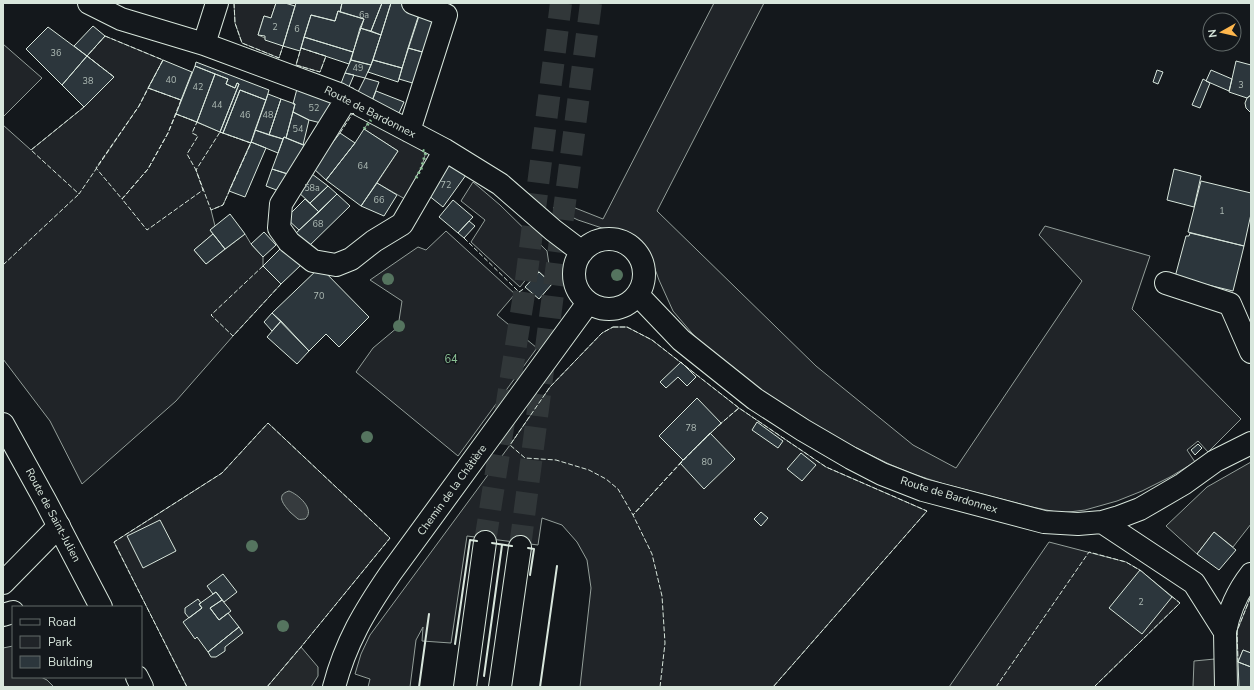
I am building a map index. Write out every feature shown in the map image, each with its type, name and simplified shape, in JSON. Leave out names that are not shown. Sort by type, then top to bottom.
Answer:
[{"type":"main road","name":"Route de Bardonnex","points":[[89,3],[121,18],[204,44],[347,98],[445,150],[500,184],[553,230],[582,252]]},
{"type":"main road","points":[[204,44],[217,3]]},
{"type":"main road","points":[[408,131],[446,16],[413,3]]},
{"type":"main road","points":[[347,98],[281,204],[279,228],[289,242],[313,261],[336,265],[351,259],[374,241],[402,224],[445,150]]},
{"type":"main road","points":[[605,239],[622,241],[630,246],[637,252],[642,260],[645,272],[644,283],[638,295],[627,305],[612,310],[599,308],[588,303],[576,288],[574,275],[575,265],[582,252],[596,241],[605,239]]},
{"type":"main road","points":[[1166,283],[1230,304],[1251,352]]},
{"type":"main road","name":"Route de Bardonnex","points":[[638,295],[681,340],[754,399],[803,430],[882,474],[923,490],[1044,522],[1078,524],[1102,522],[1119,517],[1140,509],[1183,484],[1215,461],[1242,447]]},
{"type":"main road","name":"Chemin de la Châtière","points":[[334,687],[338,672],[355,629],[390,574],[588,303]]},
{"type":"main road","name":"Route de Saint-Julien","points":[[3,424],[59,526],[100,606]]},
{"type":"main road","points":[[1242,447],[1251,427]]},
{"type":"main road","points":[[1102,522],[1194,583],[1225,632]]},
{"type":"main road","points":[[3,583],[59,526]]},
{"type":"main road","points":[[465,687],[485,542]]},
{"type":"main road","points":[[500,687],[520,546]]},
{"type":"main road","points":[[1226,687],[1225,632],[1228,616],[1241,587],[1251,574]]},
{"type":"main road","points":[[138,678],[142,687]]},
{"type":"green space","points":[[234,3],[276,3],[271,18],[264,16],[258,35],[283,46],[279,58],[242,43],[235,23]]},
{"type":"green space","points":[[714,3],[764,3],[657,211],[816,366],[913,445],[956,468],[1082,281],[1039,235],[1045,226],[1150,256],[1132,309],[1241,419],[1208,452],[1198,441],[1187,450],[1195,462],[1170,477],[1142,491],[1117,501],[1085,510],[1061,513],[944,484],[889,464],[844,442],[806,420],[766,394],[731,367],[697,339],[673,311],[651,258],[641,244],[619,231],[602,228],[578,220],[553,208],[560,202],[603,219]]},
{"type":"green space","points":[[105,36],[163,60],[149,88],[181,100],[177,114],[251,143],[223,205],[211,210],[215,226],[210,230],[213,234],[194,250],[206,264],[245,234],[251,244],[263,257],[263,266],[281,284],[176,401],[82,484],[50,421],[3,359],[3,125],[31,150],[84,107],[114,77],[87,56]]},
{"type":"green space","points":[[3,44],[42,78],[3,117]]},
{"type":"green space","points":[[301,48],[326,56],[320,72],[296,65]]},
{"type":"green space","points":[[370,120],[426,152],[421,169],[405,199],[377,183],[398,151],[364,129]]},
{"type":"green space","points":[[473,182],[500,205],[547,251],[552,284],[535,268],[520,287],[471,242],[485,220],[461,201]]},
{"type":"green space","name":"64","points":[[446,231],[515,294],[497,315],[537,348],[458,456],[356,372],[373,348],[398,327],[402,301],[370,280],[418,247],[426,250]]},
{"type":"green space","points":[[613,327],[627,327],[652,340],[739,408],[826,467],[927,511],[773,687],[580,687],[591,588],[587,560],[577,542],[562,525],[542,518],[538,545],[467,536],[451,643],[422,641],[423,627],[416,640],[410,687],[368,687],[370,679],[355,674],[361,654],[370,635],[510,445],[550,387],[602,333]]},
{"type":"green space","points":[[268,423],[390,538],[267,687],[187,687],[114,542],[222,473]]},
{"type":"green space","points":[[1049,542],[1126,562],[1140,570],[1180,603],[1094,687],[949,687]]},
{"type":"green space","points":[[1251,596],[1251,653],[1243,650],[1238,662],[1237,631]]},
{"type":"shaded area","points":[[1251,462],[1251,524],[1233,547],[1214,532],[1197,554],[1166,526],[1207,487]]},
{"type":"shaded area","points":[[289,491],[297,495],[307,507],[308,515],[305,519],[298,519],[283,503],[282,495]]},
{"type":"shaded area","points":[[12,646],[12,678],[43,678],[54,687],[3,687],[3,648]]},
{"type":"shaded area","points":[[301,647],[318,667],[318,676],[311,687],[267,687]]},
{"type":"shaded area","points":[[1225,658],[1226,687],[1193,687],[1194,661]]},
{"type":"building","points":[[276,3],[285,3],[295,6],[283,46],[265,40],[265,36],[258,35],[264,16],[271,18]]},
{"type":"building","points":[[296,3],[342,3],[340,12],[338,11],[335,21],[311,15],[300,51],[283,46]]},
{"type":"building","points":[[342,3],[382,3],[371,31],[360,28],[364,19],[340,12]]},
{"type":"building","points":[[382,3],[391,3],[381,35],[371,31]]},
{"type":"building","points":[[391,3],[401,3],[421,10],[402,68],[373,60]]},
{"type":"building","points":[[338,11],[364,19],[353,52],[304,37],[311,15],[335,21]]},
{"type":"building","points":[[419,14],[435,20],[426,53],[408,48]]},
{"type":"building","points":[[93,26],[105,36],[87,56],[74,46]]},
{"type":"building","points":[[48,27],[87,56],[62,85],[26,49]]},
{"type":"building","points":[[360,28],[381,35],[371,65],[351,60]]},
{"type":"building","points":[[304,37],[353,52],[349,64],[301,48]]},
{"type":"building","points":[[408,48],[426,53],[416,84],[399,79]]},
{"type":"building","points":[[87,56],[114,77],[84,107],[62,85]]},
{"type":"building","points":[[163,60],[192,72],[181,100],[148,88]]},
{"type":"building","points":[[351,60],[371,65],[365,78],[345,73]]},
{"type":"building","points":[[373,60],[402,68],[398,82],[368,72]]},
{"type":"building","points":[[1236,61],[1251,65],[1251,95],[1247,98],[1229,92]]},
{"type":"building","points":[[196,62],[269,90],[266,100],[240,90],[223,133],[220,132],[239,84],[237,83],[235,88],[226,84],[228,79],[195,66]]},
{"type":"building","points":[[195,66],[215,74],[197,122],[176,114]]},
{"type":"building","points":[[1157,70],[1163,72],[1158,84],[1153,82]]},
{"type":"building","points":[[1211,70],[1232,79],[1229,91],[1206,81]]},
{"type":"building","points":[[345,73],[354,75],[348,89],[340,86]]},
{"type":"building","points":[[215,74],[228,79],[226,84],[235,88],[237,83],[239,84],[220,132],[197,122]]},
{"type":"building","points":[[365,78],[379,82],[372,101],[357,94]]},
{"type":"building","points":[[1203,79],[1210,83],[1200,108],[1192,105]]},
{"type":"building","points":[[298,85],[338,103],[325,124],[309,120],[293,112],[295,104],[293,104]]},
{"type":"building","points":[[240,90],[266,100],[251,143],[223,133]]},
{"type":"building","points":[[376,91],[404,102],[399,113],[372,101]]},
{"type":"building","points":[[268,94],[281,99],[269,135],[255,130]]},
{"type":"building","points":[[1251,95],[1251,113],[1246,108],[1245,103],[1247,98]]},
{"type":"building","points":[[281,99],[295,104],[286,138],[284,137],[283,139],[269,135]]},
{"type":"building","points":[[293,112],[309,120],[303,145],[286,138]]},
{"type":"building","points":[[364,129],[398,151],[361,206],[326,180]]},
{"type":"building","points":[[255,130],[283,139],[278,153],[251,142]]},
{"type":"building","points":[[340,133],[355,143],[326,180],[313,168]]},
{"type":"building","points":[[284,137],[304,145],[294,176],[272,169]]},
{"type":"building","points":[[251,142],[266,148],[245,197],[229,191]]},
{"type":"building","points":[[448,163],[466,175],[443,207],[428,195]]},
{"type":"building","points":[[272,169],[294,176],[279,191],[266,186]]},
{"type":"building","points":[[1174,169],[1201,176],[1194,207],[1167,200]]},
{"type":"building","points":[[308,171],[328,186],[310,203],[296,190]]},
{"type":"building","points":[[1201,181],[1251,193],[1251,214],[1244,246],[1188,232]]},
{"type":"building","points":[[377,183],[397,195],[384,216],[361,206]]},
{"type":"building","points":[[328,186],[337,194],[319,212],[310,203]]},
{"type":"building","points":[[337,194],[350,206],[307,248],[294,235]]},
{"type":"building","points":[[305,199],[319,212],[299,230],[286,218]]},
{"type":"building","points":[[453,200],[473,217],[458,233],[439,217]]},
{"type":"building","points":[[230,214],[245,234],[225,249],[210,230]]},
{"type":"building","points":[[469,221],[475,226],[464,238],[458,233]]},
{"type":"building","points":[[264,232],[276,245],[263,257],[251,244]]},
{"type":"building","points":[[1190,233],[1244,246],[1233,291],[1175,277],[1186,236],[1189,236]]},
{"type":"building","points":[[213,234],[225,249],[206,264],[194,250]]},
{"type":"building","points":[[283,246],[301,265],[281,284],[263,266]]},
{"type":"building","points":[[320,267],[369,317],[339,347],[326,334],[309,351],[272,313]]},
{"type":"building","points":[[539,272],[552,284],[539,299],[525,287]]},
{"type":"building","points":[[272,313],[281,321],[272,331],[264,322]]},
{"type":"building","points":[[281,321],[309,351],[297,364],[267,337]]},
{"type":"building","points":[[681,362],[696,377],[687,386],[678,377],[666,388],[660,382]]},
{"type":"building","points":[[697,398],[721,423],[683,460],[659,436]]},
{"type":"building","points":[[757,422],[783,441],[778,448],[752,430]]},
{"type":"building","points":[[710,433],[735,459],[704,489],[680,463]]},
{"type":"building","points":[[1198,444],[1202,448],[1195,455],[1191,450]]},
{"type":"building","points":[[801,453],[816,465],[802,481],[787,469]]},
{"type":"building","points":[[761,512],[768,518],[761,526],[754,519]]},
{"type":"building","points":[[160,520],[176,551],[143,568],[127,536]]},
{"type":"building","points":[[1214,532],[1236,550],[1219,570],[1197,554]]},
{"type":"building","points":[[1140,570],[1172,597],[1142,634],[1109,608]]},
{"type":"building","points":[[223,574],[237,592],[224,602],[216,592],[213,594],[207,586]]},
{"type":"building","points":[[216,592],[222,600],[210,608],[219,620],[228,613],[239,627],[208,652],[197,637],[195,639],[183,622],[202,608],[199,604]]},
{"type":"building","points":[[198,599],[202,608],[189,618],[185,613],[185,608]]},
{"type":"building","points":[[222,600],[231,611],[219,620],[210,608]]},
{"type":"building","points":[[239,627],[243,633],[225,647],[225,651],[216,657],[211,657],[208,652]]},
{"type":"building","points":[[1243,650],[1251,653],[1251,667],[1238,662]]},
{"type":"building","points":[[1238,662],[1251,667],[1251,687],[1239,687]]},
{"type":"tunnel","points":[[485,542],[525,288],[561,3]]},
{"type":"tunnel","points":[[520,547],[591,3]]},
{"type":"hedge","points":[[364,129],[371,120]]},
{"type":"hedge","points":[[416,178],[421,169],[426,152],[420,149]]},
{"type":"fence","points":[[234,3],[235,23],[242,43],[279,58],[283,46]]},
{"type":"fence","points":[[105,36],[163,60],[139,106],[79,194],[31,150],[84,107],[114,77],[87,56],[105,36]]},
{"type":"fence","points":[[301,48],[326,56],[320,72],[296,65],[301,48]]},
{"type":"fence","points":[[148,88],[181,100],[168,133],[148,169],[122,199],[96,168],[139,106],[148,88]]},
{"type":"fence","points":[[340,133],[353,113],[355,115]]},
{"type":"fence","points":[[176,114],[197,122],[192,133],[198,136],[187,154],[196,170],[203,190],[147,230],[122,199],[148,169],[168,133],[176,114]]},
{"type":"fence","points":[[220,132],[251,143],[223,205],[211,210],[196,170],[220,132]]},
{"type":"fence","points":[[3,265],[79,194]]},
{"type":"fence","points":[[464,238],[519,292],[525,288]]},
{"type":"fence","points":[[263,266],[211,315],[233,336],[281,284]]},
{"type":"fence","points":[[613,327],[627,327],[652,340],[739,408],[697,446],[633,515],[618,489],[606,479],[589,470],[556,460],[525,458],[510,445],[550,387],[602,333],[613,327]]},
{"type":"fence","points":[[719,425],[739,408],[826,467],[927,511],[773,687]]},
{"type":"fence","points":[[187,687],[114,542],[222,473],[268,423],[390,538],[267,687]]},
{"type":"fence","points":[[660,687],[665,643],[662,596],[652,554],[633,515],[682,461]]},
{"type":"fence","points":[[996,687],[1089,552],[1126,562],[1141,571]]},
{"type":"fence","points":[[1094,687],[1180,603],[1170,595]]},
{"type":"fence","points":[[1238,661],[1237,631],[1251,596]]},
{"type":"wall","points":[[455,644],[470,540],[477,541]]},
{"type":"wall","points":[[492,543],[512,546]]},
{"type":"wall","points":[[484,676],[502,545]]},
{"type":"wall","points":[[528,548],[534,549],[530,575]]},
{"type":"wall","points":[[540,687],[557,566]]},
{"type":"wall","points":[[419,687],[429,614]]}]
